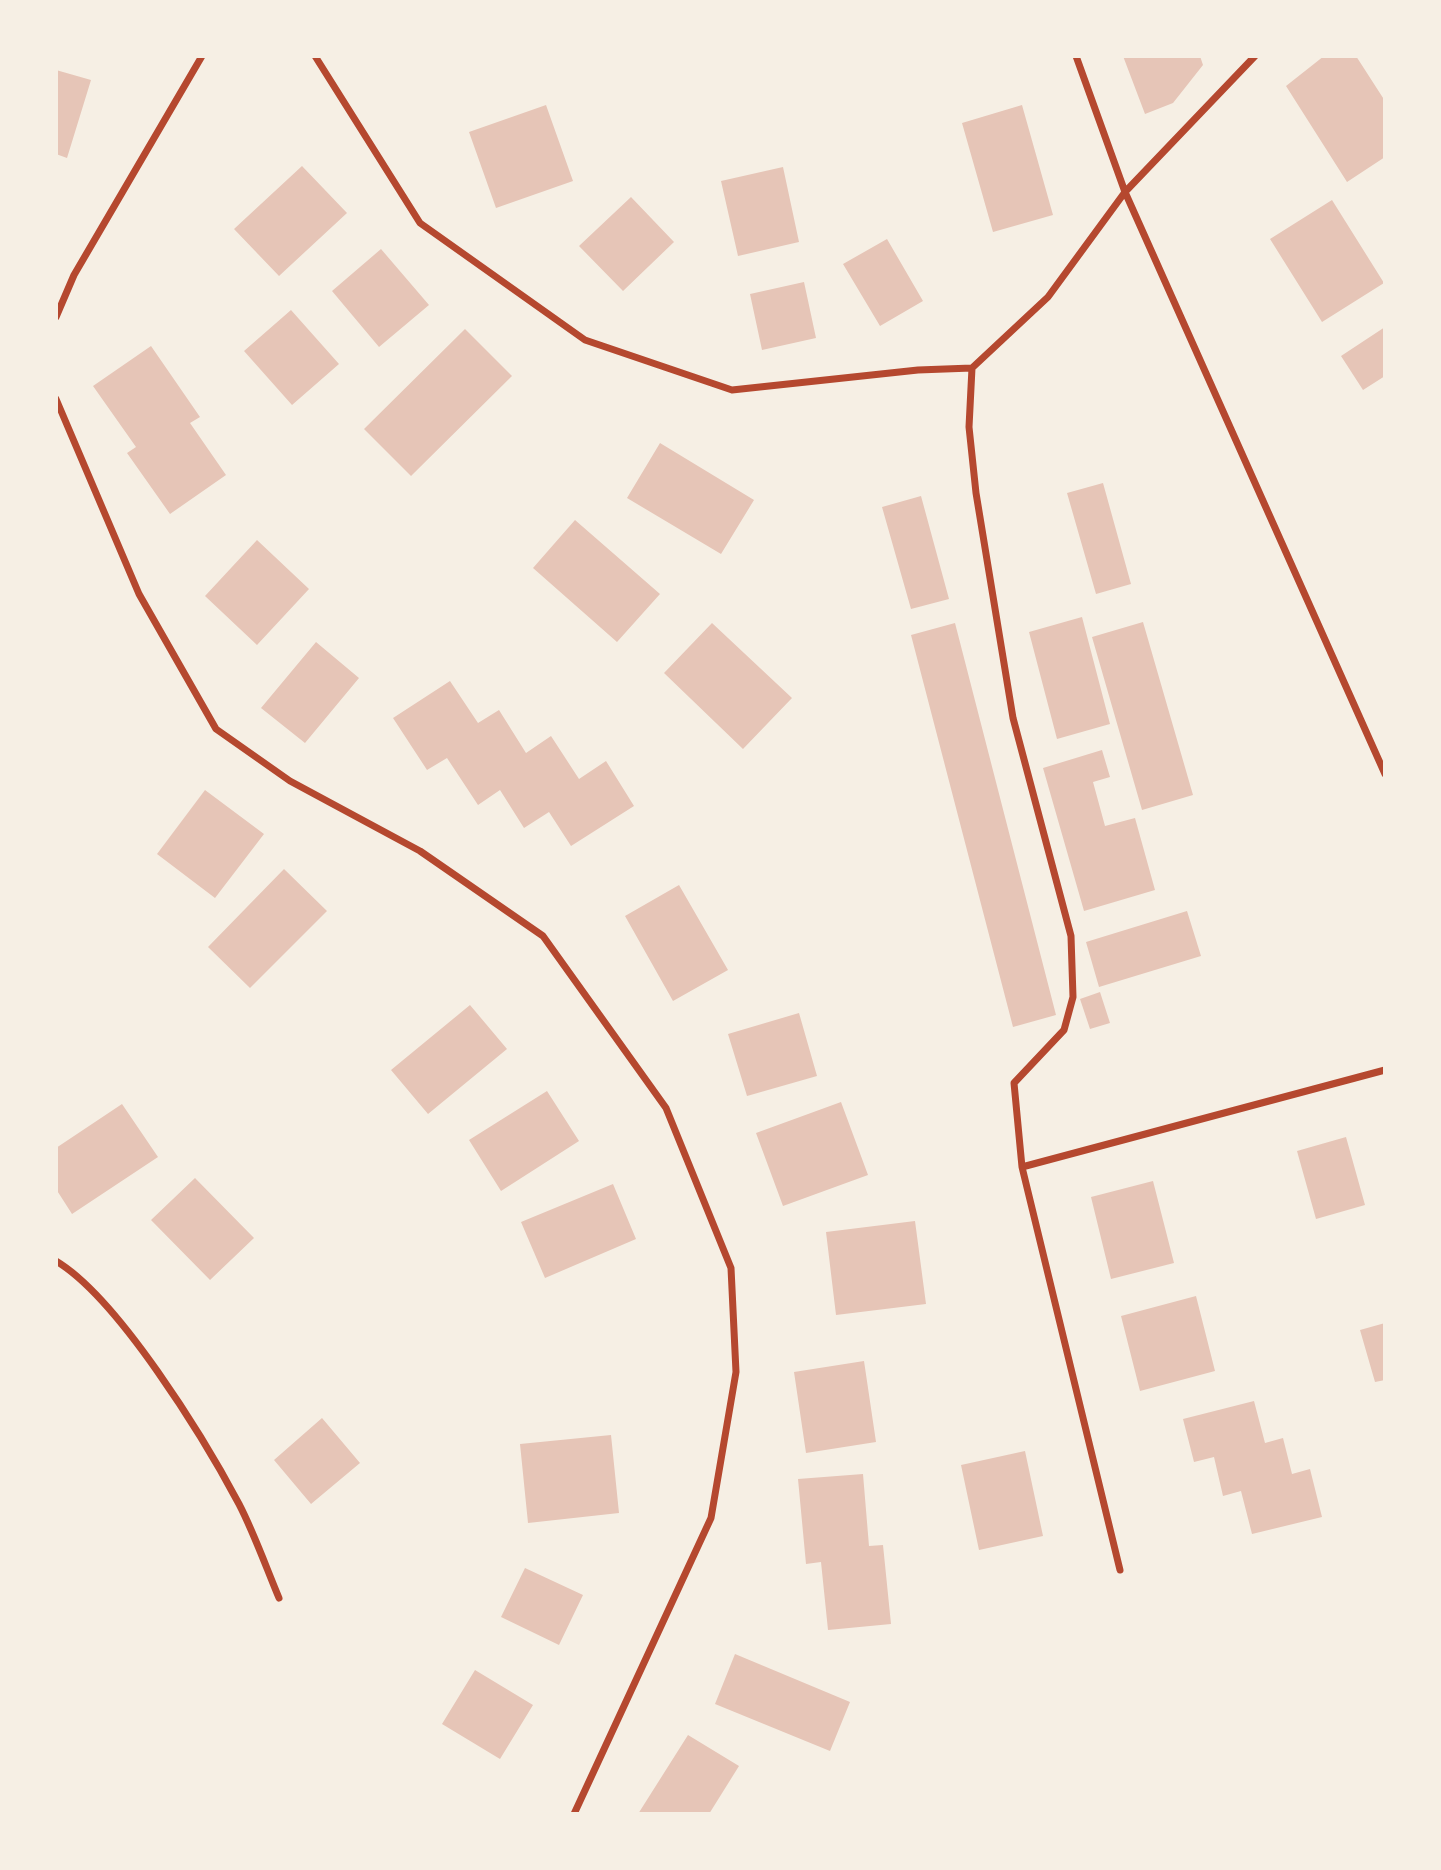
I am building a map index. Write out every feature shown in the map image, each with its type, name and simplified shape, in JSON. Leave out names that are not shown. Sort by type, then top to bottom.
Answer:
[{"type":"street","points":[[56,317],[74,275],[202,56]]},
{"type":"street","points":[[315,56],[420,223],[585,340],[732,390],[918,370],[972,368],[1048,296],[1125,192],[1255,56]]},
{"type":"street","points":[[1076,56],[1125,192],[1385,774]]},
{"type":"street","points":[[972,368],[970,427],[976,493],[1011,704],[1071,936],[1073,998],[1064,1030],[1014,1083],[1022,1167],[1119,1570]]},
{"type":"street","points":[[56,399],[139,594],[216,729],[290,781],[420,851],[543,936],[666,1108],[731,1268],[736,1372],[711,1518],[574,1814]]},
{"type":"street","points":[[1022,1167],[1385,1070]]},
{"type":"street","points":[[56,1261],[68,1268],[120,1322],[166,1385],[239,1504],[279,1598]]},
{"type":"building","points":[[1123,56],[1200,56],[1203,65],[1173,103],[1145,114]]},
{"type":"building","points":[[1324,56],[1356,56],[1385,101],[1385,157],[1347,182],[1286,86]]},
{"type":"building","points":[[56,70],[91,80],[67,158],[56,154]]},
{"type":"building","points":[[546,105],[573,181],[496,208],[469,132]]},
{"type":"building","points":[[1022,105],[1053,215],[993,232],[962,123]]},
{"type":"building","points":[[302,166],[347,213],[279,276],[234,229]]},
{"type":"building","points":[[783,167],[799,242],[738,256],[721,181]]},
{"type":"building","points":[[631,197],[674,242],[623,291],[579,246]]},
{"type":"building","points":[[1332,200],[1384,283],[1322,322],[1270,239]]},
{"type":"building","points":[[887,239],[923,301],[880,326],[843,264]]},
{"type":"building","points":[[381,249],[429,305],[379,347],[332,291]]},
{"type":"building","points":[[804,282],[816,338],[762,350],[750,294]]},
{"type":"building","points":[[291,310],[339,364],[292,405],[244,351]]},
{"type":"building","points":[[1385,327],[1385,376],[1363,390],[1341,356]]},
{"type":"building","points":[[465,329],[512,376],[411,476],[364,429]]},
{"type":"building","points":[[151,346],[200,417],[190,423],[226,475],[170,514],[127,453],[136,447],[93,386]]},
{"type":"building","points":[[660,443],[754,500],[721,554],[627,498]]},
{"type":"building","points":[[1103,483],[1131,584],[1096,594],[1067,493]]},
{"type":"building","points":[[921,496],[949,599],[911,609],[882,507]]},
{"type":"building","points":[[575,520],[660,594],[617,642],[533,568]]},
{"type":"building","points":[[257,540],[309,589],[257,645],[205,596]]},
{"type":"building","points":[[1082,617],[1110,724],[1057,739],[1029,632]]},
{"type":"building","points":[[1143,622],[1193,795],[1142,810],[1092,637]]},
{"type":"building","points":[[712,623],[792,698],[743,749],[664,673]]},
{"type":"building","points":[[955,623],[1056,1015],[1013,1027],[911,635]]},
{"type":"building","points":[[316,642],[359,678],[305,743],[261,708]]},
{"type":"building","points":[[450,681],[478,723],[499,710],[526,753],[551,736],[579,779],[606,761],[634,806],[571,846],[549,812],[524,828],[500,790],[478,805],[447,758],[427,770],[393,718]]},
{"type":"building","points":[[1102,750],[1110,777],[1093,782],[1105,826],[1135,818],[1155,890],[1084,911],[1043,768]]},
{"type":"building","points":[[205,790],[264,834],[215,898],[157,854]]},
{"type":"building","points":[[284,869],[327,911],[250,988],[208,947]]},
{"type":"building","points":[[679,885],[728,970],[673,1001],[625,916]]},
{"type":"building","points":[[1187,911],[1201,956],[1099,987],[1086,942]]},
{"type":"building","points":[[1100,992],[1110,1023],[1090,1029],[1080,999]]},
{"type":"building","points":[[470,1005],[507,1049],[428,1114],[391,1070]]},
{"type":"building","points":[[799,1013],[817,1076],[747,1096],[728,1034]]},
{"type":"building","points":[[547,1091],[579,1141],[501,1191],[469,1140]]},
{"type":"building","points":[[841,1102],[868,1175],[783,1206],[756,1133]]},
{"type":"building","points":[[122,1104],[158,1157],[72,1214],[56,1189],[56,1148]]},
{"type":"building","points":[[1346,1137],[1365,1205],[1316,1219],[1297,1151]]},
{"type":"building","points":[[195,1178],[254,1238],[210,1280],[151,1220]]},
{"type":"building","points":[[1153,1181],[1174,1263],[1111,1279],[1091,1197]]},
{"type":"building","points":[[613,1184],[636,1239],[545,1278],[521,1222]]},
{"type":"building","points":[[915,1221],[926,1304],[836,1315],[826,1232]]},
{"type":"building","points":[[1196,1296],[1215,1371],[1140,1391],[1121,1316]]},
{"type":"building","points":[[1385,1323],[1385,1380],[1375,1382],[1360,1330]]},
{"type":"building","points":[[864,1361],[876,1442],[806,1453],[794,1372]]},
{"type":"building","points":[[1254,1401],[1265,1443],[1283,1438],[1292,1474],[1310,1469],[1322,1517],[1252,1534],[1241,1491],[1223,1496],[1214,1457],[1194,1462],[1183,1419]]},
{"type":"building","points":[[322,1418],[360,1463],[311,1504],[274,1460]]},
{"type":"building","points":[[611,1435],[619,1513],[528,1523],[520,1444]]},
{"type":"building","points":[[1025,1451],[1043,1536],[979,1550],[961,1465]]},
{"type":"building","points":[[863,1474],[869,1546],[883,1545],[891,1624],[828,1630],[821,1562],[806,1564],[798,1479]]},
{"type":"building","points":[[525,1568],[583,1595],[559,1645],[501,1617]]},
{"type":"building","points":[[735,1654],[850,1702],[830,1751],[715,1704]]},
{"type":"building","points":[[475,1670],[533,1705],[500,1759],[442,1724]]},
{"type":"building","points":[[688,1735],[739,1766],[709,1814],[638,1814]]}]
